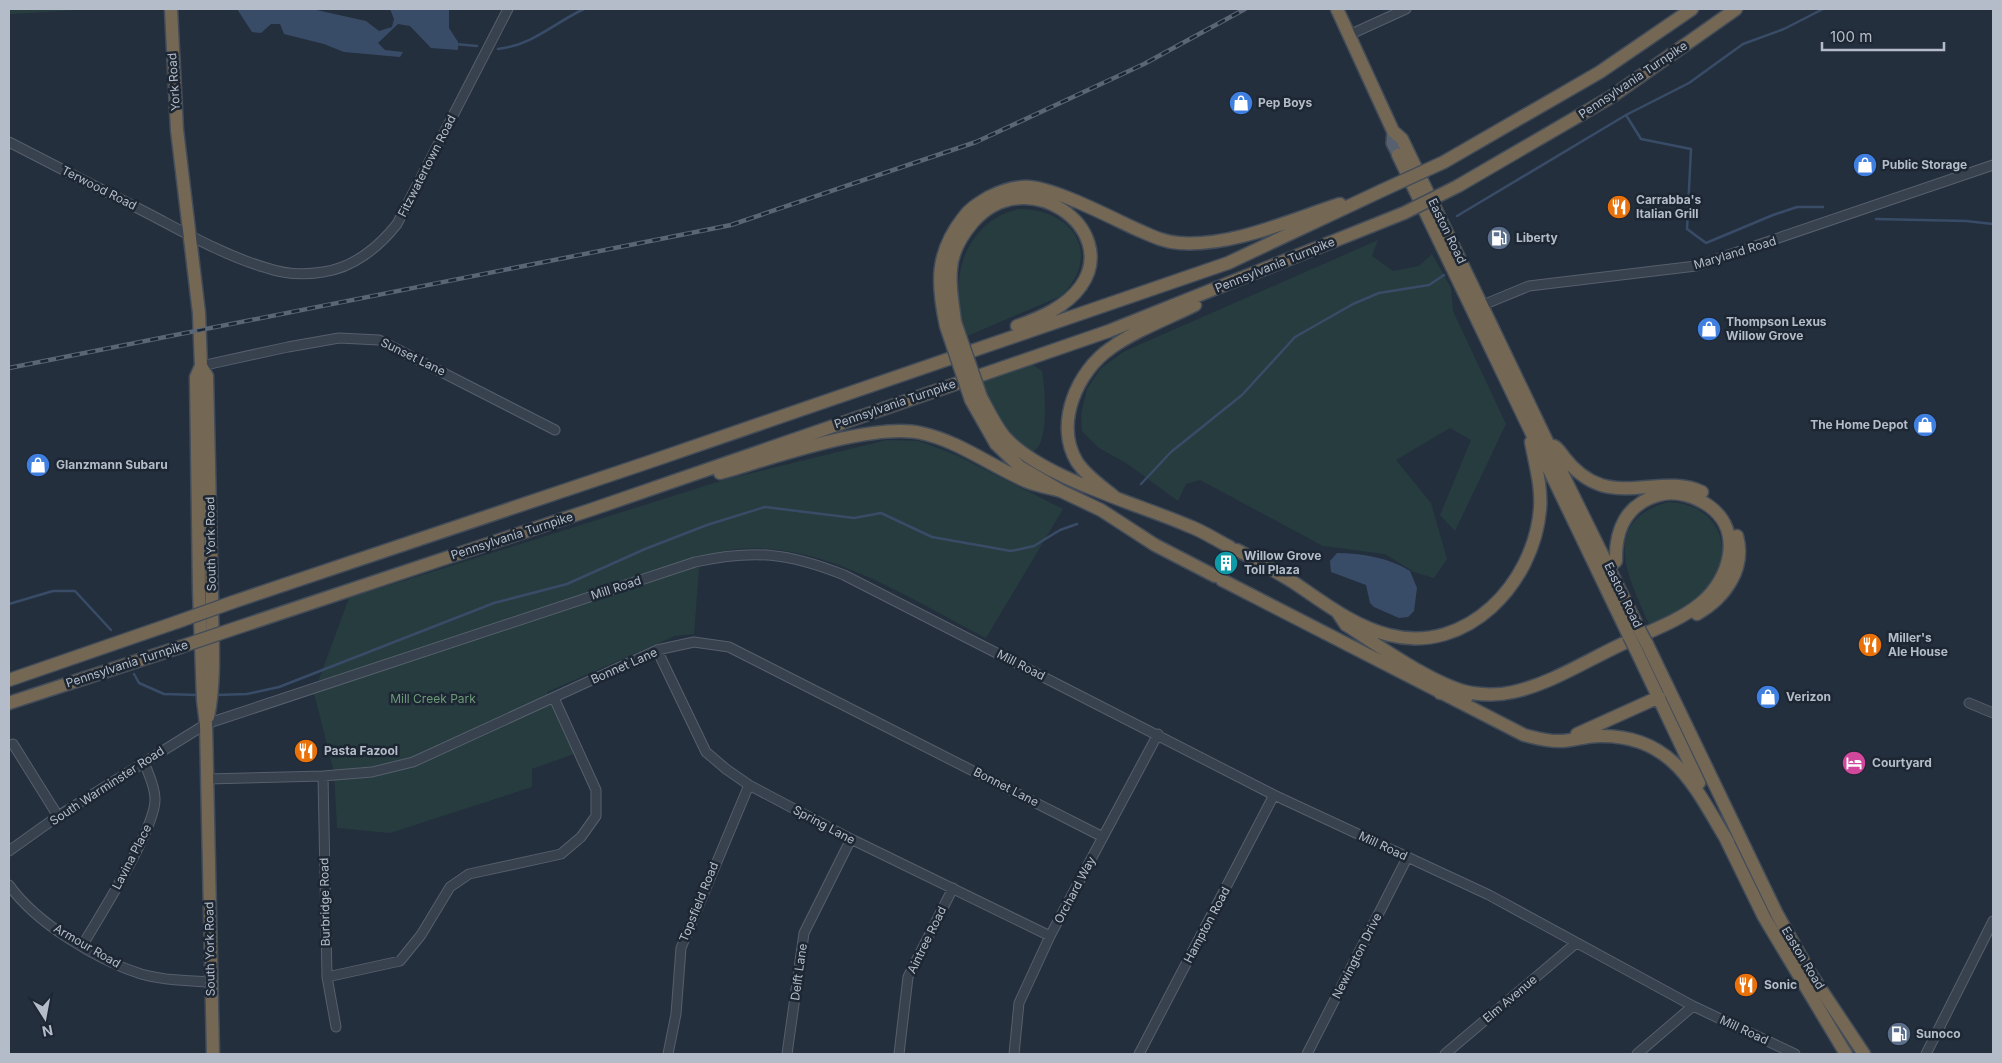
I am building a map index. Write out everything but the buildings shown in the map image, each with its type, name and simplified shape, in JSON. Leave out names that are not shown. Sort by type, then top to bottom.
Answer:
[{"type":"highway","name":"York Road","points":[[171,9],[180,156]]},
{"type":"highway","name":"Easton Road","points":[[1337,9],[1393,131],[1402,139],[1528,424],[1777,914],[1810,973],[1864,1054]]},
{"type":"highway","name":"Pennsylvania Turnpike","points":[[9,680],[1228,263],[1444,162],[1600,72],[1692,9]]},
{"type":"highway","name":"Pennsylvania Turnpike","points":[[9,703],[592,509],[1109,330],[1268,268],[1404,213],[1458,186],[1611,97],[1736,9]]},
{"type":"highway","name":"Easton Road","points":[[1398,155],[1549,445],[1610,567],[1634,633]]},
{"type":"highway","name":"South York Road","points":[[180,156],[199,314],[201,366],[196,376],[207,661],[206,724],[213,1054]]},
{"type":"highway","points":[[1384,190],[1221,242],[1197,244],[1176,243],[1156,238],[1050,192],[1021,187],[995,194],[966,213],[946,245],[939,275],[941,300],[990,435],[1006,455],[1020,467],[1061,491],[1102,510],[1156,545],[1507,728],[1524,735],[1546,740],[1561,741],[1613,736],[1632,740],[1662,752],[1686,774],[1728,842]]},
{"type":"highway","points":[[940,361],[984,339],[1045,314],[1065,302],[1076,292],[1086,275],[1089,256],[1084,233],[1075,221],[1057,206],[1044,200],[1028,197],[1000,203],[984,212],[963,234],[957,244],[951,268],[951,324]]},
{"type":"highway","points":[[1116,498],[1083,470],[1069,440],[1070,409],[1084,375],[1101,355],[1111,348],[1268,268]]},
{"type":"highway","points":[[976,398],[1004,436],[1018,449],[1061,475],[1191,526],[1292,582],[1338,613],[1388,635],[1422,638],[1446,634],[1464,626],[1496,604],[1524,567],[1538,525],[1540,492],[1528,424]]},
{"type":"highway","points":[[592,509],[832,442],[890,430],[921,433],[945,440],[1029,482],[1061,491]]},
{"type":"highway","points":[[1440,693],[1479,701],[1524,696],[1555,684],[1699,613],[1720,598],[1730,584],[1738,561],[1738,539],[1730,518],[1711,498],[1684,486],[1627,488],[1602,485],[1580,474],[1556,446],[1549,445]]},
{"type":"highway","points":[[1338,613],[1346,625],[1435,679],[1453,687],[1486,694],[1514,692],[1559,674],[1670,621],[1701,603],[1718,584],[1728,566],[1730,548],[1728,534],[1719,515],[1701,501],[1680,494],[1660,494],[1634,507],[1627,516],[1617,535],[1616,561],[1610,567]]},
{"type":"highway","name":"Easton Road","points":[[1641,647],[1659,697],[1764,917],[1846,1054]]},
{"type":"highway","points":[[1546,740],[1576,734],[1659,697]]},
{"type":"highway","points":[[1834,1036],[1834,1054]]},
{"type":"main road","name":"Easton Road","points":[[1393,131],[1392,143],[1398,155]]},
{"type":"street","name":"Fitzwatertown Road","points":[[190,235],[252,264],[288,273],[325,272],[343,267],[370,252],[387,238],[408,206],[508,9]]},
{"type":"street","points":[[1349,35],[1406,9]]},
{"type":"street","name":"Terwood Road","points":[[9,142],[190,235]]},
{"type":"street","name":"Maryland Road","points":[[1477,307],[1528,286],[1696,266],[1993,165]]},
{"type":"street","name":"Sunset Lane","points":[[201,366],[288,346],[339,338],[379,340],[554,430]]},
{"type":"street","name":"Mill Road","points":[[206,724],[695,562],[729,554],[770,554],[811,562],[844,575],[1274,795],[1489,895],[1575,944],[1693,1006],[1792,1054]]},
{"type":"street","name":"Bonnet Lane","points":[[207,779],[323,776],[372,772],[413,762],[657,650],[694,642],[729,646],[1103,837]]},
{"type":"street","name":"Spring Lane","points":[[657,650],[706,752],[726,769],[750,785],[851,839],[1050,936]]},
{"type":"street","points":[[327,977],[400,961],[421,935],[450,887],[469,874],[561,854],[582,837],[596,816],[596,790],[554,698]]},
{"type":"street","points":[[1969,703],[1993,713]]},
{"type":"street","name":"South Warminster Road","points":[[9,851],[58,816],[206,724]]},
{"type":"street","name":"Orchard Way","points":[[1014,1054],[1019,1003],[1050,936],[1158,734]]},
{"type":"street","points":[[13,744],[58,816]]},
{"type":"street","name":"Lavina Place","points":[[82,946],[112,895],[152,814],[155,799],[144,762]]},
{"type":"street","name":"Burbridge Road","points":[[323,776],[327,977],[336,1027]]},
{"type":"street","name":"Topsfield Road","points":[[668,1054],[676,1014],[681,948],[750,785]]},
{"type":"street","name":"Hampton Road","points":[[1139,1054],[1274,795]]},
{"type":"street","name":"Delft Lane","points":[[787,1054],[804,933],[851,839]]},
{"type":"street","name":"Newington Drive","points":[[1307,1054],[1407,858]]},
{"type":"street","name":"Armour Road","points":[[9,885],[38,917],[82,946],[110,961],[142,974],[175,980],[210,982]]},
{"type":"street","name":"Aintree Road","points":[[899,1054],[908,977],[952,888]]},
{"type":"street","points":[[1926,1054],[1993,921]]},
{"type":"street","name":"Elm Avenue","points":[[1445,1054],[1575,944]]},
{"type":"street","points":[[1637,1054],[1693,1006]]},
{"type":"green space","points":[[9,9],[91,9],[9,14]]},
{"type":"green space","points":[[1019,209],[1038,211],[1055,217],[1068,226],[1076,237],[1081,250],[1080,265],[1074,280],[1061,296],[965,337],[959,307],[958,287],[964,257],[980,231],[991,221]]},
{"type":"green space","points":[[1378,240],[1372,256],[1393,271],[1419,266],[1432,254],[1451,288],[1453,311],[1506,424],[1455,531],[1440,515],[1471,440],[1450,428],[1396,460],[1431,503],[1447,559],[1434,578],[1414,572],[1385,554],[1323,546],[1200,480],[1186,484],[1178,501],[1126,463],[1099,448],[1082,431],[1081,414],[1087,389],[1101,368],[1125,351]]},
{"type":"green space","points":[[1032,364],[1042,371],[1045,415],[1042,439],[1038,447],[1032,452],[1007,431],[978,381]]},
{"type":"green space","name":"Mill Creek Park","points":[[887,440],[919,441],[956,455],[1063,509],[986,638],[866,576],[803,554],[770,549],[738,549],[700,556],[694,634],[675,636],[547,692],[574,754],[532,769],[532,787],[390,833],[337,828],[334,772],[314,693],[349,598],[727,479]]},
{"type":"green space","points":[[1668,502],[1684,504],[1698,509],[1709,517],[1721,540],[1720,567],[1713,582],[1702,593],[1650,626],[1628,571],[1625,554],[1626,538],[1633,523],[1646,511]]},
{"type":"water","points":[[237,9],[312,9],[366,21],[379,31],[392,27],[394,19],[390,9],[449,9],[449,28],[458,42],[458,50],[431,48],[410,26],[398,24],[378,43],[385,50],[403,52],[400,57],[344,52],[324,44],[284,34],[280,24],[271,24],[261,33],[252,32]]},
{"type":"water","points":[[1337,553],[1375,557],[1402,566],[1410,571],[1417,588],[1414,611],[1408,617],[1399,618],[1374,607],[1370,603],[1366,585],[1331,572],[1330,561]]},
{"type":"waterway","points":[[498,49],[511,47],[533,38],[584,9]]},
{"type":"waterway","points":[[1457,216],[1626,115],[1689,83],[1743,44],[1784,29],[1823,9]]},
{"type":"waterway","points":[[455,44],[477,46]]},
{"type":"waterway","points":[[1626,115],[1641,139],[1691,149],[1687,229],[1706,243],[1797,207],[1823,207]]},
{"type":"waterway","points":[[1876,219],[1966,221],[1993,224]]},
{"type":"waterway","points":[[1141,484],[1171,452],[1242,395],[1295,337],[1353,304],[1379,293],[1429,285],[1444,275]]},
{"type":"waterway","points":[[216,695],[247,694],[279,687],[494,603],[567,584],[645,549],[707,525],[765,507],[854,518],[881,513],[932,537],[1011,551],[1034,546],[1060,530],[1077,524]]},
{"type":"waterway","points":[[9,604],[53,591],[75,591],[111,630]]},
{"type":"waterway","points":[[134,674],[139,683],[164,694],[198,695]]},
{"type":"railway","points":[[9,368],[731,225],[976,142],[1144,64],[1245,9]]},
{"type":"place","name":"Pep Boys","points":[[1241,103]]},
{"type":"place","name":"Public Storage","points":[[1865,165]]},
{"type":"place","name":"Carrabba's Italian Grill","points":[[1619,207]]},
{"type":"place","name":"Liberty","points":[[1499,238]]},
{"type":"place","name":"Thompson Lexus Willow Grove","points":[[1709,329]]},
{"type":"place","name":"The Home Depot","points":[[1925,425]]},
{"type":"place","name":"Glanzmann Subaru","points":[[38,465]]},
{"type":"place","name":"Willow Grove Toll Plaza","points":[[1226,563]]},
{"type":"place","name":"Miller's Ale House","points":[[1870,645]]},
{"type":"place","name":"Verizon","points":[[1768,697]]},
{"type":"place","name":"Pasta Fazool","points":[[306,751]]},
{"type":"place","name":"Courtyard","points":[[1854,763]]},
{"type":"place","name":"Sonic","points":[[1746,985]]},
{"type":"place","name":"Sunoco","points":[[1899,1034]]}]
